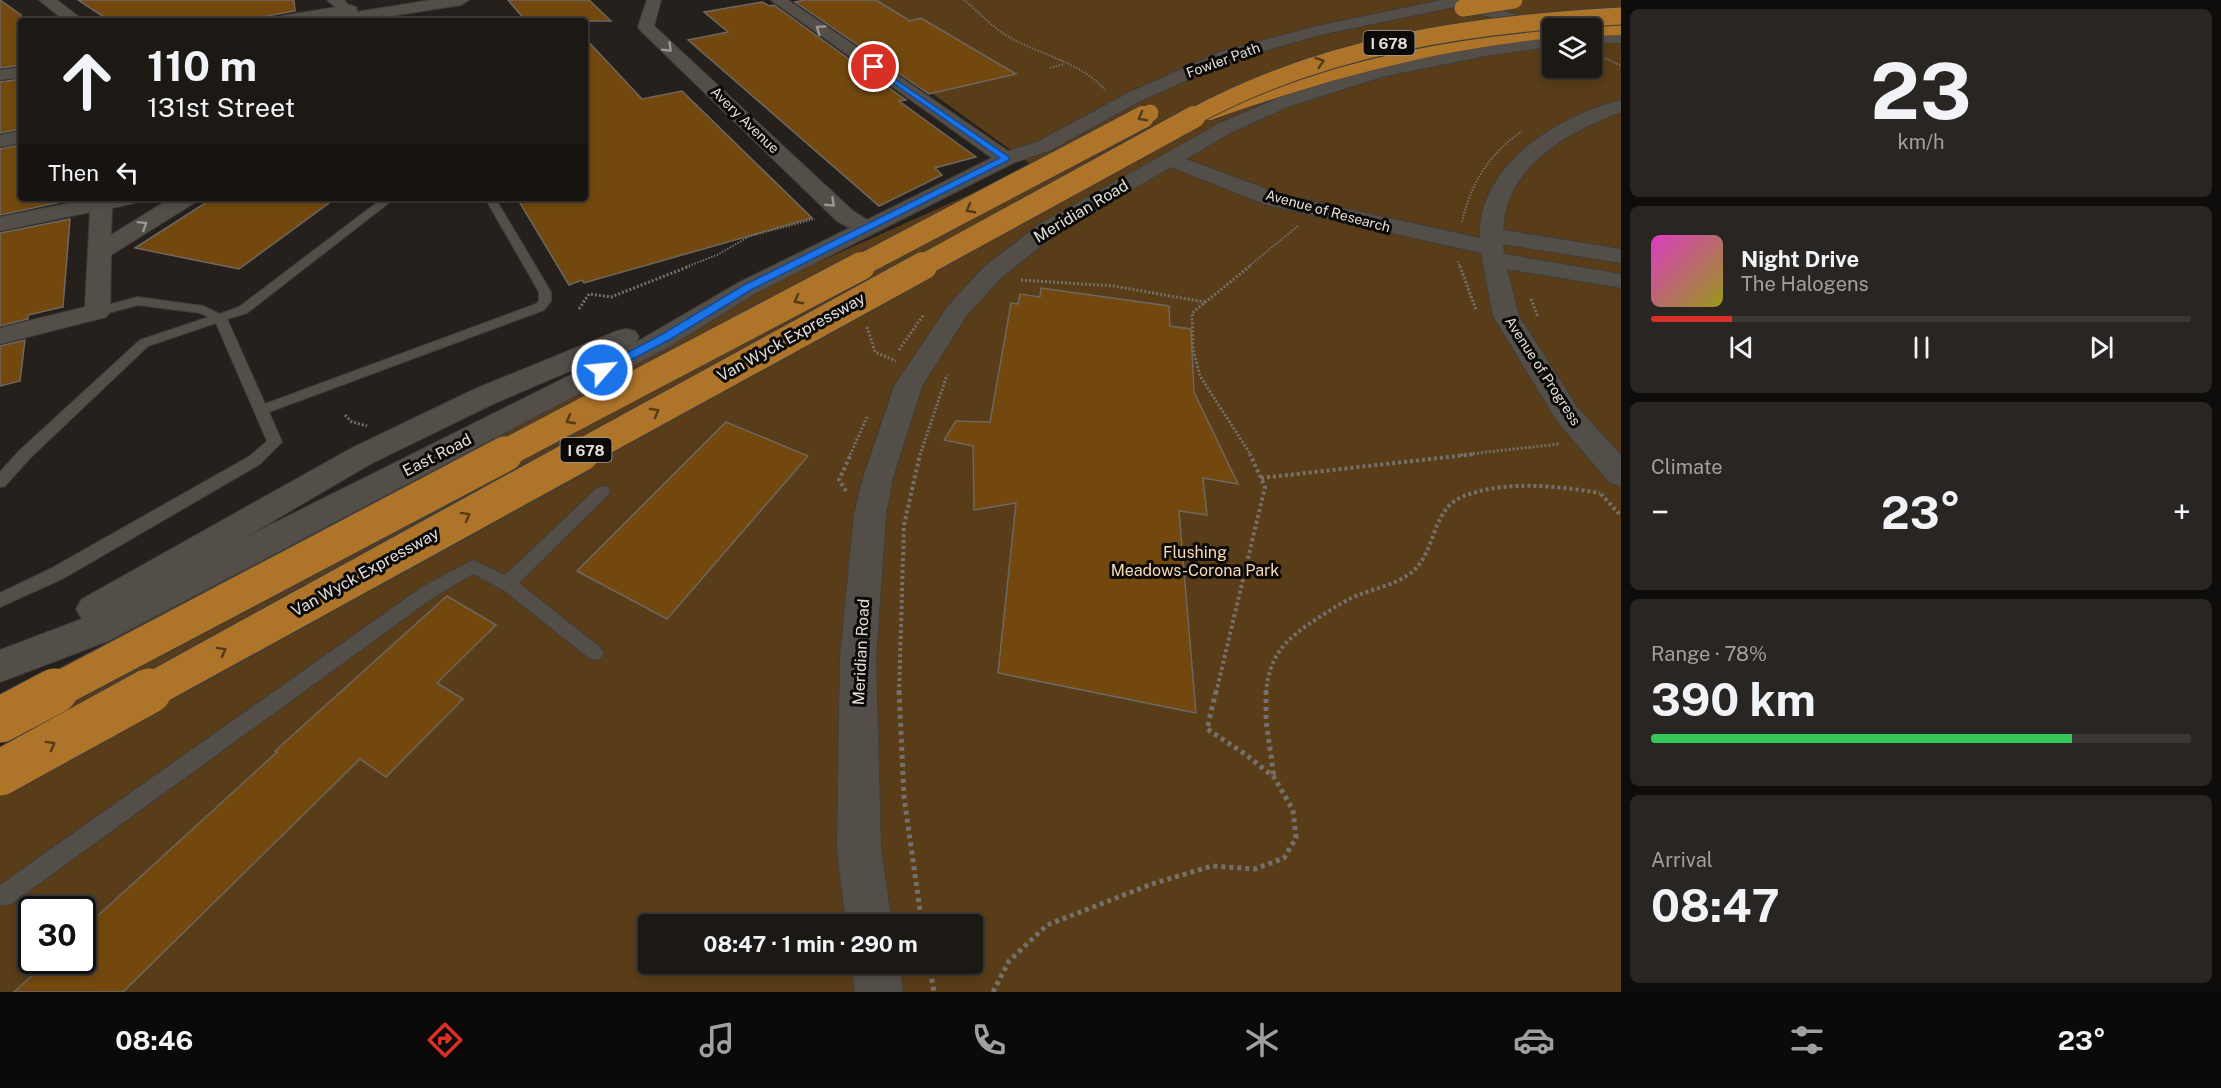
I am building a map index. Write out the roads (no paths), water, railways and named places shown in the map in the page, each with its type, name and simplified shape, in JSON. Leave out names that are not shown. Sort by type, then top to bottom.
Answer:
[{"type":"highway","points":[[1313,47],[1369,27],[1495,0]]},
{"type":"highway","points":[[1436,12],[1514,0]]},
{"type":"highway","name":"Van Wyck Expressway","points":[[0,720],[1173,101],[1249,68],[1313,47],[1380,31],[1526,12],[1621,7]]},
{"type":"highway","name":"Van Wyck Expressway","points":[[0,773],[1171,127],[1230,97],[1275,77],[1383,44],[1498,25],[1621,16]]},
{"type":"highway","points":[[1602,31],[1621,30]]},
{"type":"highway","points":[[1171,127],[1292,84],[1358,65],[1450,46],[1542,32]]},
{"type":"main road","points":[[46,0],[72,18]]},
{"type":"main road","points":[[347,12],[411,0]]},
{"type":"main road","points":[[303,18],[461,0]]},
{"type":"main road","points":[[0,67],[18,64]]},
{"type":"main road","points":[[0,75],[18,72]]},
{"type":"street","name":"Avery Avenue","points":[[654,0],[646,27],[845,216],[867,229]]},
{"type":"street","points":[[778,0],[1006,159]]},
{"type":"street","name":"Fowler Path","points":[[867,229],[1006,159],[1044,146],[1134,97],[1226,56],[1317,31],[1454,2],[1542,28]]},
{"type":"street","points":[[1602,38],[1621,38]]},
{"type":"street","name":"Meridian Road","points":[[868,914],[859,849],[858,658],[870,515],[877,481],[908,386],[957,311],[999,267],[1046,230],[1225,128],[1284,102],[1329,87],[1434,60],[1542,44]]},
{"type":"street","name":"Avenue of Progress","points":[[1621,106],[1577,122],[1549,138],[1505,182],[1492,214],[1492,247],[1506,316],[1568,414],[1621,475]]},
{"type":"street","points":[[0,141],[18,138]]},
{"type":"street","name":"Avenue of Research","points":[[1168,159],[1275,200],[1492,247],[1621,281]]},
{"type":"street","points":[[0,225],[102,201],[98,312],[0,336]]},
{"type":"street","points":[[100,252],[181,201]]},
{"type":"street","points":[[0,665],[361,456],[506,387],[747,288],[867,229]]},
{"type":"street","points":[[1492,247],[1621,256]]},
{"type":"street","points":[[877,974],[879,992]]},
{"type":"lane","points":[[0,482],[24,455],[144,343],[243,310],[386,201]]},
{"type":"lane","points":[[261,410],[540,307],[545,301],[545,292],[492,201]]},
{"type":"lane","points":[[0,600],[58,573],[255,460],[275,442],[220,318],[203,310],[138,301],[98,312]]},
{"type":"lane","points":[[507,584],[603,491]]},
{"type":"lane","points":[[3,896],[428,592],[473,567],[507,584],[595,653]]},
{"type":"park label","name":"Flushing Meadows-Corona Park","points":[[1195,561]]}]
